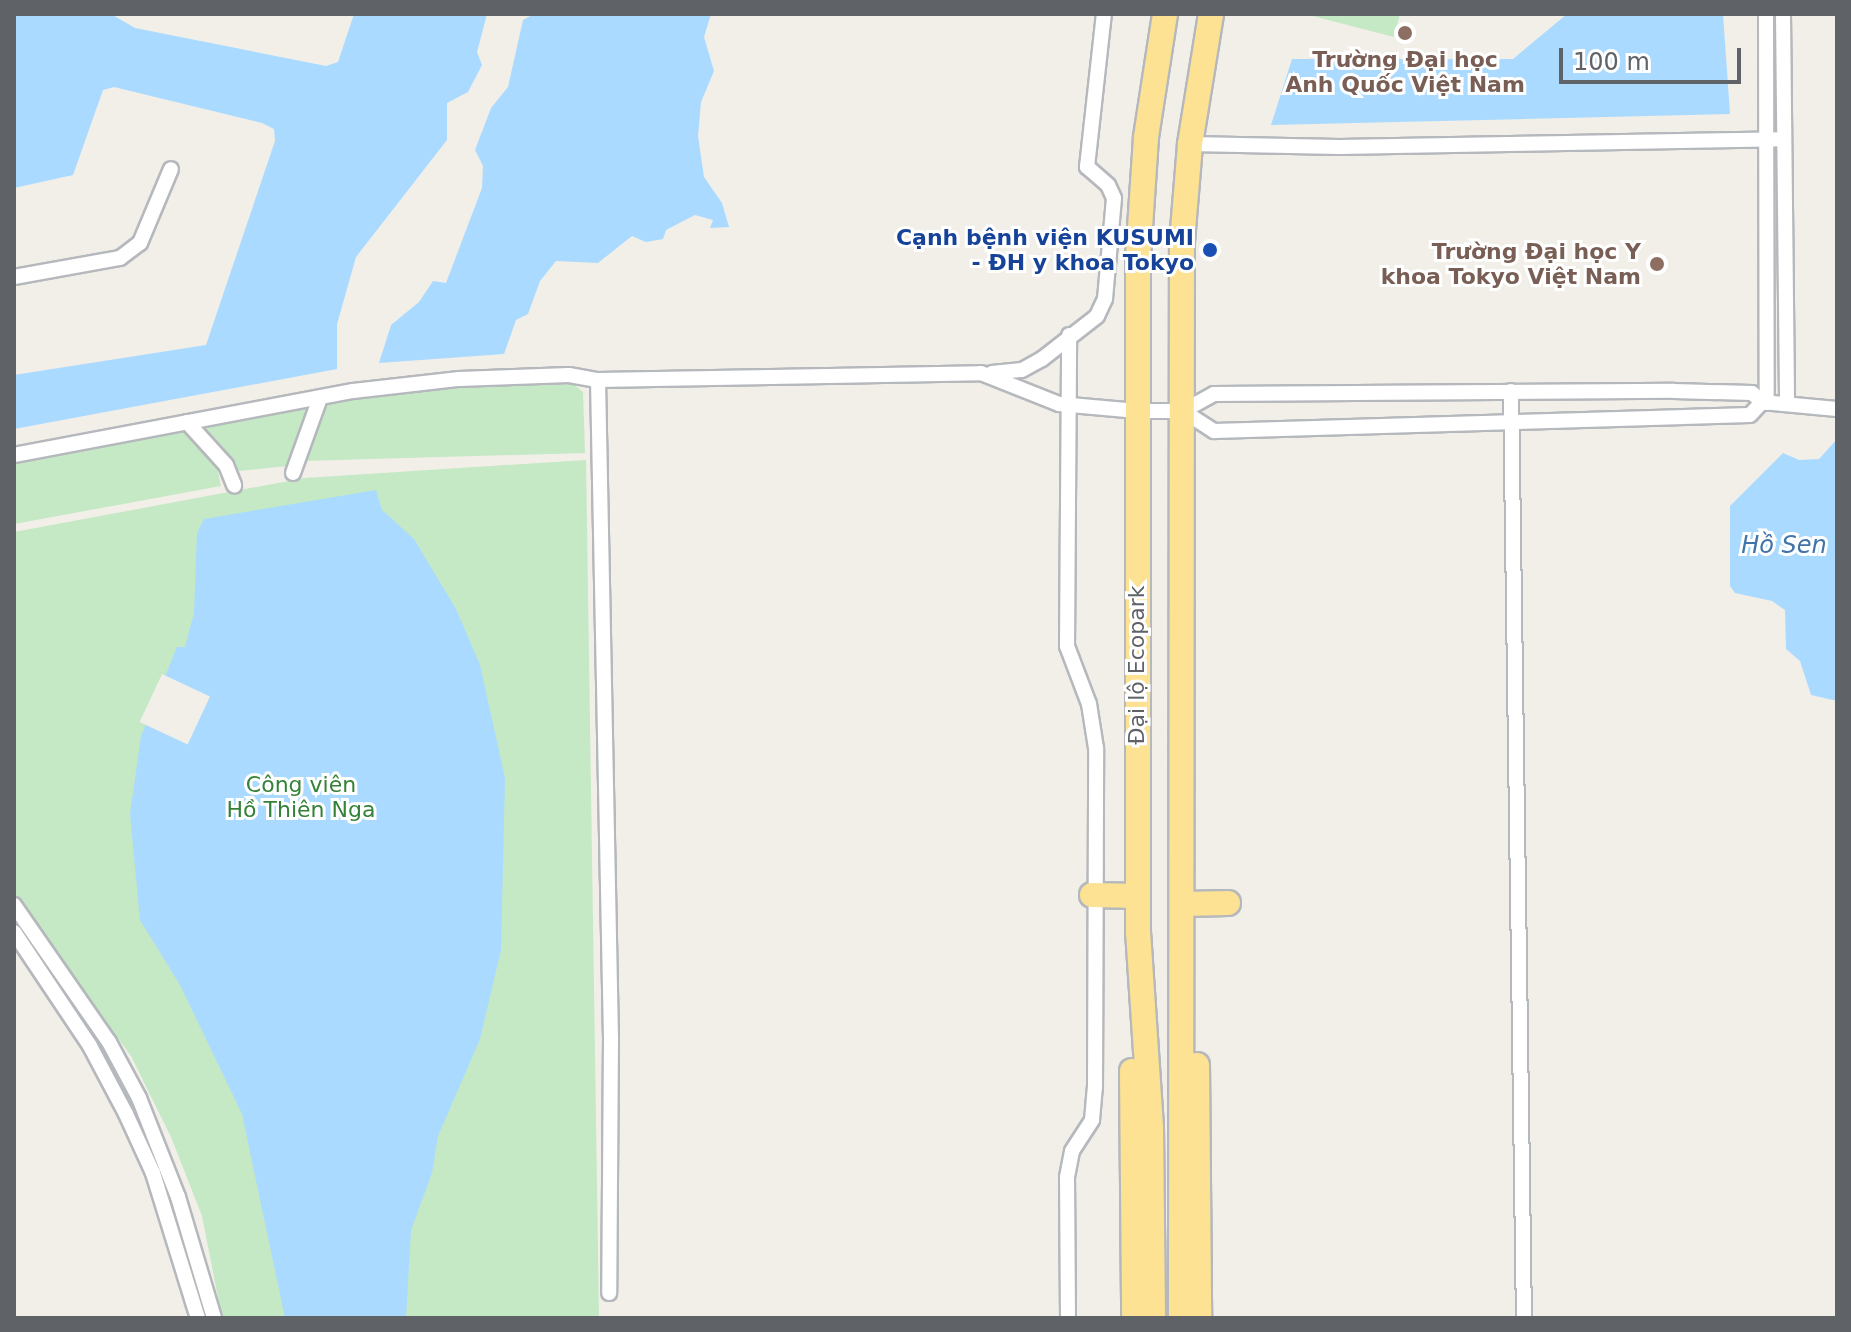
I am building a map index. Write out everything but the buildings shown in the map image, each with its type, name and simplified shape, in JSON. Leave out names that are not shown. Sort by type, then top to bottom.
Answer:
[{"type":"highway","name":"Đại lộ Ecopark","points":[[1153,1318],[1151,1127],[1138,933],[1138,258],[1146,137],[1165,14]]},
{"type":"highway","points":[[1181,1318],[1179,1126],[1184,956],[1182,242],[1190,144],[1211,14]]},
{"type":"highway","points":[[1092,895],[1138,896]]},
{"type":"highway","points":[[1184,904],[1228,903]]},
{"type":"highway","points":[[1134,1318],[1132,991],[1138,933]]},
{"type":"highway","points":[[1184,956],[1196,995],[1199,1318]]},
{"type":"street","points":[[14,455],[320,398],[459,379],[569,375],[598,380],[1022,370],[1097,316],[1105,299],[1114,198],[1108,185],[1087,167],[1104,14]]},
{"type":"street","points":[[1183,411],[1214,431],[1750,415],[1764,403],[1766,14]]},
{"type":"street","points":[[1783,14],[1787,404]]},
{"type":"street","points":[[1190,144],[1339,147],[1784,139]]},
{"type":"street","points":[[14,277],[120,258],[140,243],[171,169]]},
{"type":"street","points":[[1068,1318],[1067,1177],[1072,1151],[1092,1120],[1095,1087],[1092,895],[1096,748],[1089,704],[1067,646],[1069,335]]},
{"type":"street","points":[[981,373],[1068,406],[1138,411],[1183,411],[1214,394],[1511,391],[1752,393],[1764,403],[1837,409]]},
{"type":"street","points":[[598,380],[611,1038],[609,1293]]},
{"type":"street","points":[[1511,391],[1524,1318]]},
{"type":"street","points":[[293,473],[320,398]]},
{"type":"street","points":[[187,422],[226,465],[234,485]]},
{"type":"street","points":[[14,905],[31,942],[90,1046],[153,1173],[198,1318]]},
{"type":"street","points":[[14,932],[31,942],[109,1042],[167,1166],[214,1318]]},
{"type":"street","points":[[153,1173],[167,1166]]},
{"type":"green space","points":[[1305,14],[1400,14],[1394,37]]},
{"type":"green space","points":[[573,384],[583,392],[585,453],[301,461],[326,402],[442,387]]},
{"type":"green space","points":[[309,406],[287,466],[239,471],[201,425]]},
{"type":"green space","points":[[179,428],[217,467],[221,486],[14,524],[14,462]]},
{"type":"green space","name":"Công viên Hồ Thiên Nga","points":[[586,460],[599,1318],[222,1318],[202,1216],[171,1137],[131,1056],[14,896],[14,532],[305,478]]},
{"type":"water","points":[[14,14],[111,14],[135,28],[326,66],[338,62],[354,14],[487,14],[477,52],[482,65],[468,92],[447,103],[447,140],[356,257],[337,324],[337,369],[14,429],[14,375],[206,345],[275,141],[274,129],[262,123],[114,87],[103,90],[73,175],[14,188]]},
{"type":"water","points":[[534,14],[711,14],[704,37],[714,71],[701,102],[698,136],[704,177],[722,203],[729,227],[710,228],[713,220],[695,215],[666,230],[663,239],[646,242],[632,236],[598,263],[556,261],[540,281],[528,314],[516,320],[504,354],[379,363],[391,325],[419,302],[433,281],[446,283],[482,188],[483,166],[475,150],[491,108],[508,87],[523,20]]},
{"type":"water","points":[[1567,14],[1723,14],[1730,114],[1271,125],[1292,59],[1513,59]]},
{"type":"water","name":"Hồ Sen","points":[[1837,439],[1837,701],[1811,695],[1800,661],[1786,649],[1785,610],[1772,601],[1735,593],[1730,586],[1730,506],[1783,453],[1799,460],[1819,459]]},
{"type":"water","points":[[376,490],[382,510],[414,539],[456,609],[480,665],[505,778],[501,950],[480,1039],[438,1136],[432,1173],[411,1230],[406,1318],[285,1318],[242,1114],[180,985],[140,920],[130,814],[141,736],[177,647],[185,647],[194,613],[197,533],[204,519]]},
{"type":"pier","points":[[162,674],[210,696],[188,744],[140,722]]},
{"type":"place","name":"Trường Đại học Anh Quốc Việt Nam","points":[[1405,33]]},
{"type":"place","name":"Cạnh bệnh viện KUSUMI - ĐH y khoa Tokyo","points":[[1210,250]]},
{"type":"place","name":"Trường Đại học Y khoa Tokyo Việt Nam","points":[[1657,264]]}]
